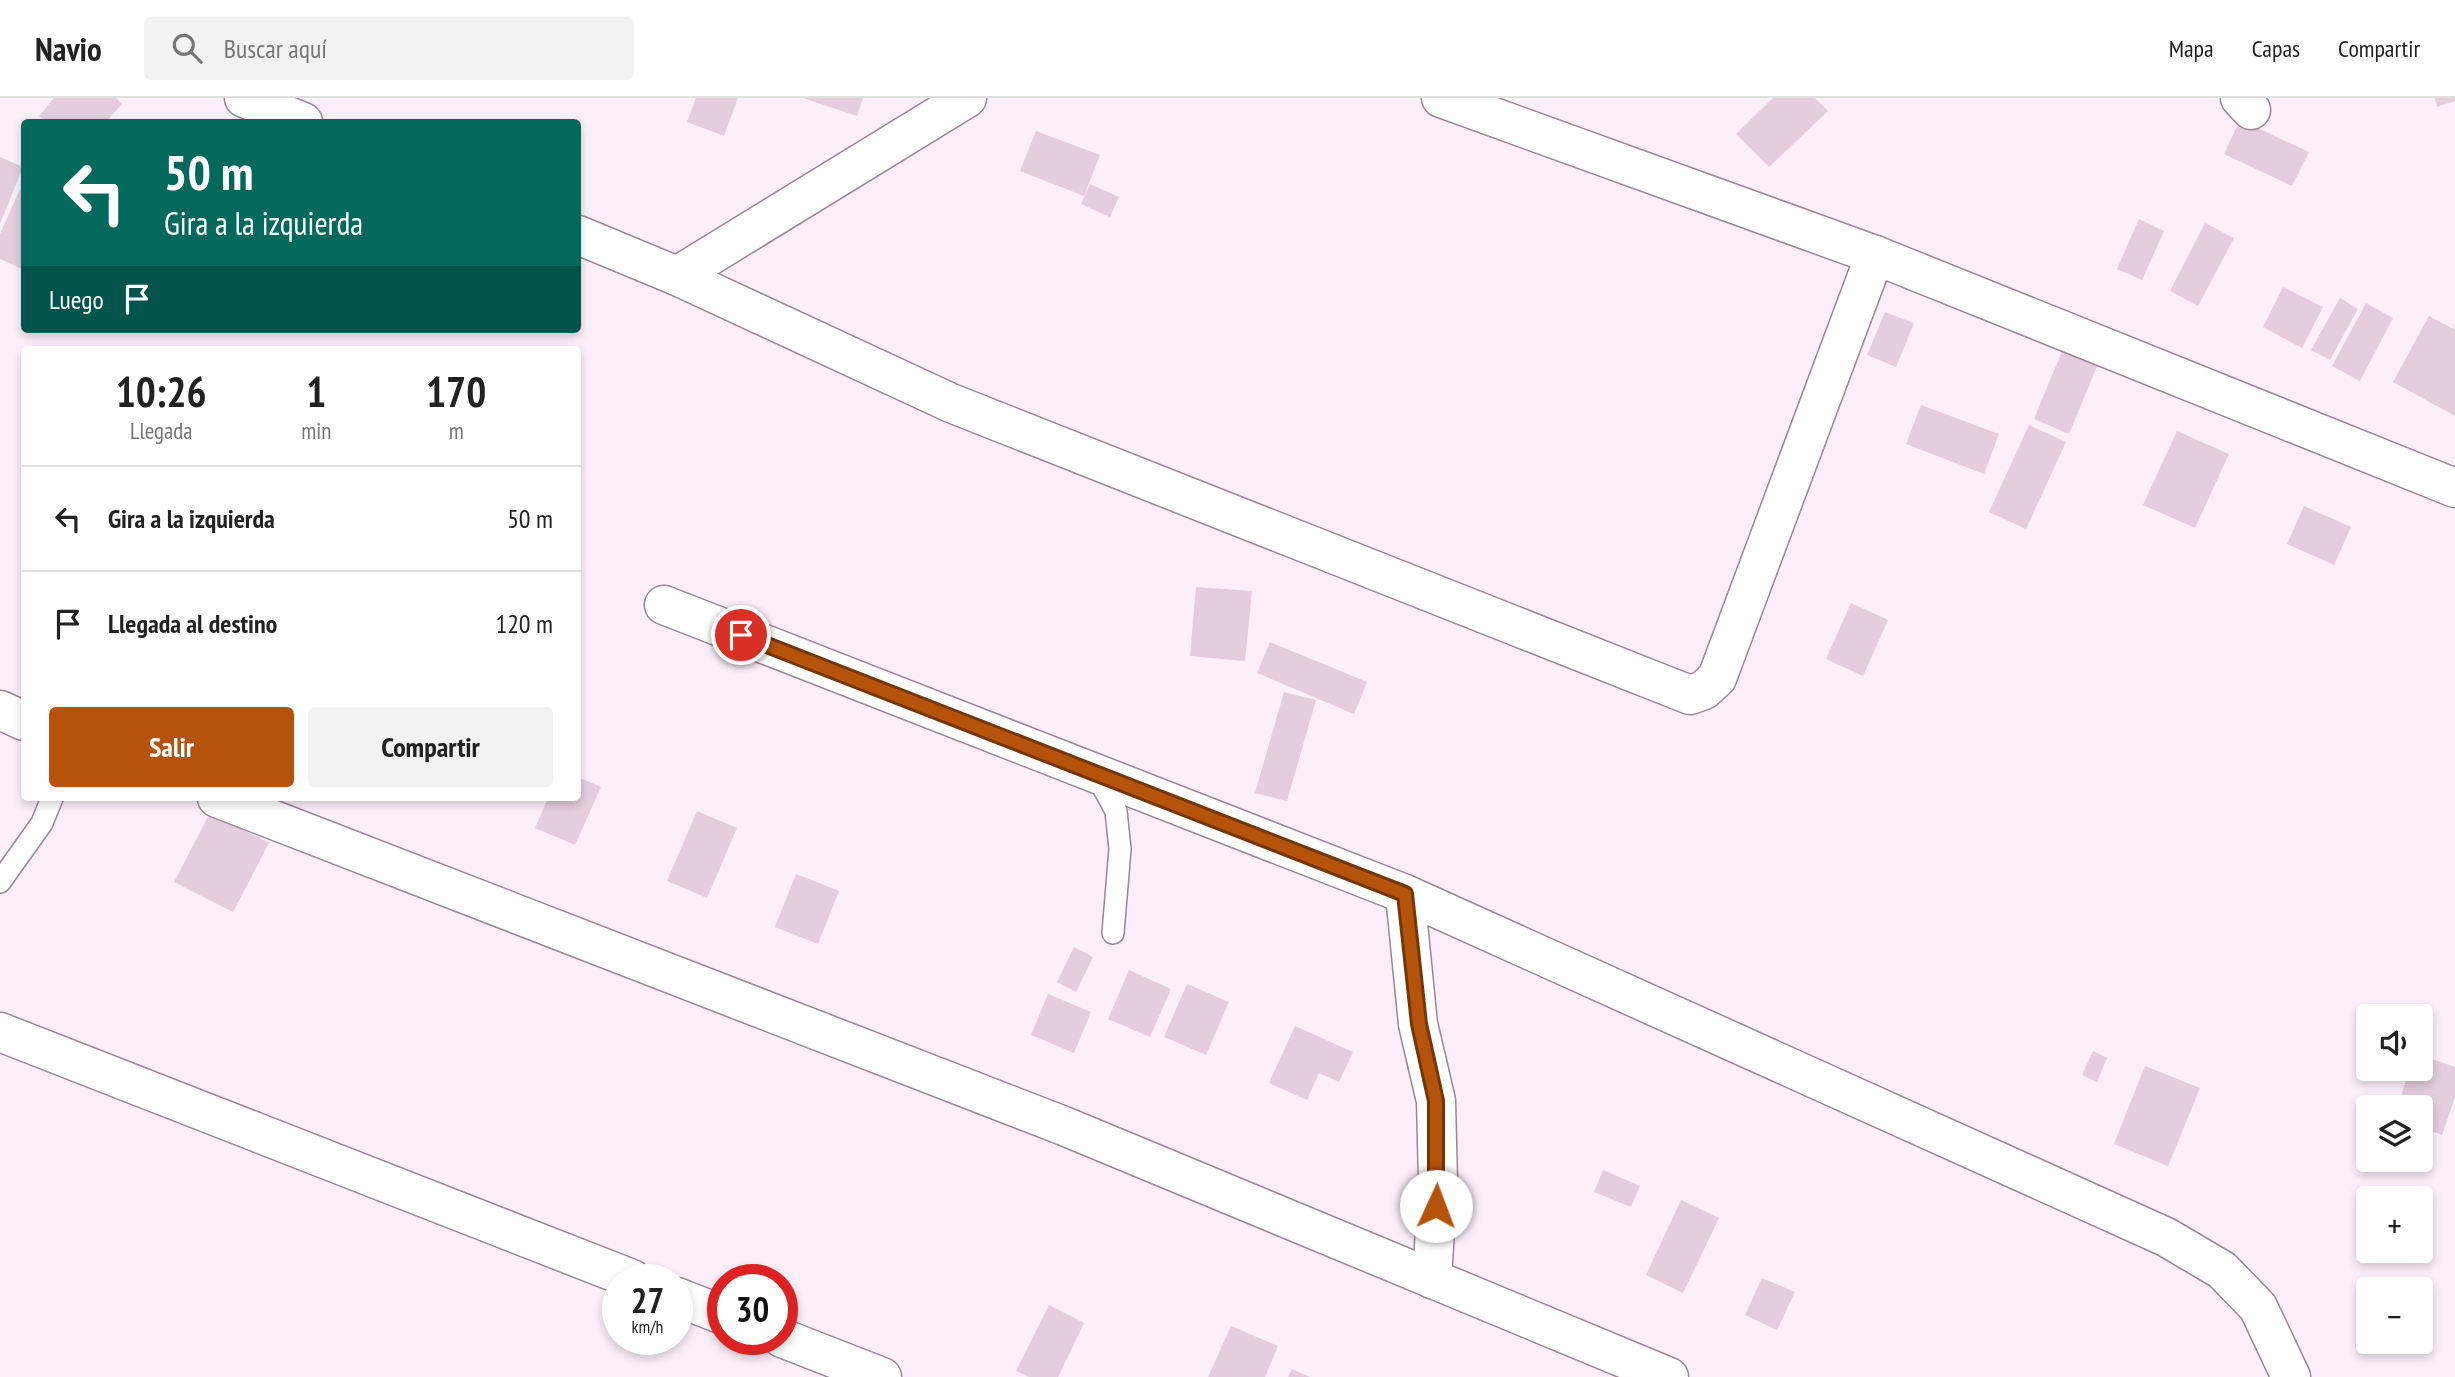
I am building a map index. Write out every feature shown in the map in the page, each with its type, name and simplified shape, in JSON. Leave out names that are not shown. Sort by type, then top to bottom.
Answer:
[{"type":"street","points":[[244,98],[296,119]]},
{"type":"street","points":[[677,276],[967,98]]},
{"type":"street","points":[[1441,98],[1875,255],[2455,488]]},
{"type":"street","points":[[581,236],[677,276],[951,403],[1690,695],[1704,690],[1717,678],[1875,255]]},
{"type":"street","points":[[664,605],[1405,894],[2166,1237],[2222,1270],[2258,1307],[2291,1377]]},
{"type":"street","points":[[0,710],[21,720]]},
{"type":"street","points":[[226,801],[1064,1126],[1669,1377]]},
{"type":"street","points":[[1405,894],[1419,1024],[1436,1101],[1438,1182],[1432,1279]]},
{"type":"street","points":[[0,1032],[602,1267]]},
{"type":"street","points":[[798,1344],[882,1377]]},
{"type":"lane","points":[[1096,774],[1116,811],[1120,849],[1113,933]]},
{"type":"lane","points":[[0,883],[42,823],[51,801]]},
{"type":"building","points":[[54,98],[116,98],[122,104],[109,119],[43,119],[39,116]]},
{"type":"building","points":[[696,98],[738,98],[724,136],[687,122]]},
{"type":"building","points":[[803,98],[863,98],[857,116]]},
{"type":"building","points":[[1773,98],[1815,98],[1828,111],[1769,167],[1736,134]]},
{"type":"building","points":[[2435,98],[2455,98],[2455,101],[2437,107]]},
{"type":"building","points":[[2240,120],[2309,152],[2292,186],[2224,154]]},
{"type":"building","points":[[1036,131],[1100,155],[1084,196],[1020,171]]},
{"type":"building","points":[[0,157],[21,166],[21,172],[0,224]]},
{"type":"building","points":[[1090,184],[1119,197],[1110,217],[1081,204]]},
{"type":"building","points":[[20,189],[21,269],[0,259],[0,234]]},
{"type":"building","points":[[2139,219],[2164,231],[2142,280],[2117,269]]},
{"type":"building","points":[[2205,223],[2234,238],[2198,306],[2170,291]]},
{"type":"building","points":[[2283,287],[2323,307],[2302,348],[2263,327]]},
{"type":"building","points":[[2340,298],[2358,309],[2330,360],[2311,350]]},
{"type":"building","points":[[2366,303],[2393,318],[2360,381],[2332,366]]},
{"type":"building","points":[[1885,312],[1914,323],[1896,367],[1867,355]]},
{"type":"building","points":[[2429,316],[2455,330],[2455,416],[2393,382]]},
{"type":"building","points":[[2065,344],[2100,359],[2069,434],[2034,419]]},
{"type":"building","points":[[1921,405],[1999,434],[1984,474],[1906,444]]},
{"type":"building","points":[[2029,425],[2066,442],[2026,529],[1989,512]]},
{"type":"building","points":[[2177,431],[2229,454],[2195,528],[2143,505]]},
{"type":"building","points":[[2304,506],[2351,527],[2334,565],[2287,544]]},
{"type":"building","points":[[1196,587],[1252,591],[1245,661],[1190,656]]},
{"type":"building","points":[[1851,603],[1888,620],[1863,676],[1826,659]]},
{"type":"building","points":[[1270,642],[1367,682],[1354,714],[1257,673]]},
{"type":"building","points":[[1284,692],[1316,700],[1287,801],[1255,793]]},
{"type":"building","points":[[581,778],[601,787],[575,845],[535,828],[547,801],[581,801]]},
{"type":"building","points":[[697,811],[737,828],[707,898],[667,881]]},
{"type":"building","points":[[210,813],[269,843],[233,912],[174,882]]},
{"type":"building","points":[[796,874],[839,891],[818,944],[775,927]]},
{"type":"building","points":[[1074,947],[1093,957],[1076,992],[1057,982]]},
{"type":"building","points":[[1129,970],[1171,989],[1150,1037],[1108,1019]]},
{"type":"building","points":[[1187,984],[1229,1002],[1206,1055],[1164,1037]]},
{"type":"building","points":[[1048,994],[1091,1012],[1074,1053],[1031,1035]]},
{"type":"building","points":[[1295,1026],[1353,1052],[1339,1082],[1319,1073],[1307,1100],[1269,1083]]},
{"type":"building","points":[[2093,1051],[2107,1058],[2097,1082],[2082,1075]]},
{"type":"building","points":[[2433,1059],[2455,1067],[2455,1097],[2442,1135],[2433,1132],[2433,1095],[2401,1095],[2406,1081],[2433,1081]]},
{"type":"building","points":[[2145,1066],[2200,1088],[2168,1166],[2114,1144]]},
{"type":"building","points":[[1603,1170],[1640,1186],[1631,1207],[1594,1192]]},
{"type":"building","points":[[1681,1200],[1719,1218],[1683,1293],[1646,1275]]},
{"type":"building","points":[[1762,1278],[1795,1292],[1777,1330],[1745,1315]]},
{"type":"building","points":[[1049,1305],[1084,1323],[1058,1377],[1029,1377],[1016,1371]]},
{"type":"building","points":[[1231,1326],[1278,1346],[1265,1377],[1208,1377]]},
{"type":"building","points":[[1292,1369],[1310,1377],[1288,1377]]},
{"type":"route","points":[[741,635],[1405,894],[1419,1024],[1436,1101],[1436,1206]]}]
